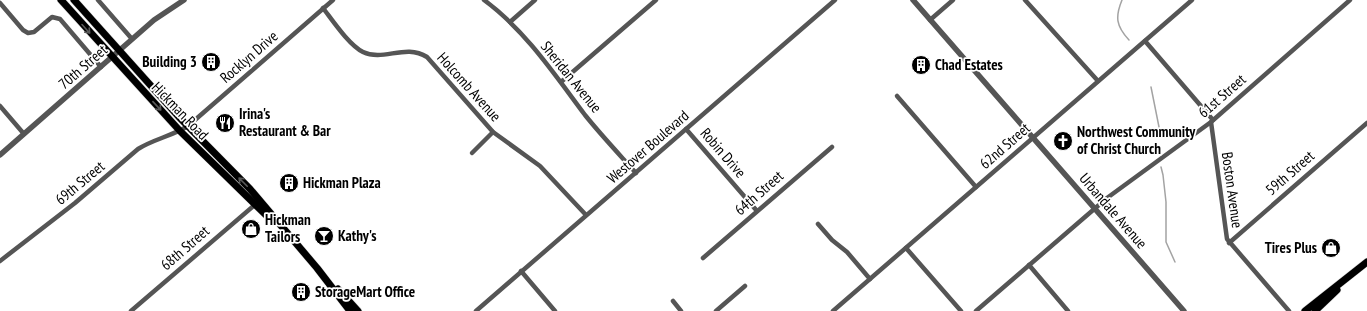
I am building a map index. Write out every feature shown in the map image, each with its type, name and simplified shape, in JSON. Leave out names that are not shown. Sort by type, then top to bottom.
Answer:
[{"type":"main road","name":"Hickman Road","points":[[61,0],[180,131],[257,202]]},
{"type":"main road","name":"Hickman Road","points":[[74,0],[257,202],[287,233],[317,268],[358,311]]},
{"type":"main road","points":[[1305,311],[1367,262]]},
{"type":"main road","name":"Hickman Road","points":[[317,268],[350,311]]},
{"type":"main road","points":[[1315,311],[1353,274]]},
{"type":"street","points":[[98,0],[132,39]]},
{"type":"street","name":"70th Street","points":[[0,155],[154,20],[184,0]]},
{"type":"street","name":"Rocklyn Drive","points":[[180,131],[188,126],[333,0]]},
{"type":"street","name":"Sheridan Avenue","points":[[484,0],[510,22],[561,82],[600,133],[636,173]]},
{"type":"street","points":[[510,22],[535,0]]},
{"type":"street","points":[[561,82],[656,0]]},
{"type":"street","name":"Westover Boulevard","points":[[476,311],[834,0]]},
{"type":"street","name":"Urbandale Avenue","points":[[913,0],[1184,311]]},
{"type":"street","points":[[930,20],[953,0]]},
{"type":"street","points":[[1026,0],[1098,82]]},
{"type":"street","name":"62nd Street","points":[[834,311],[1192,0]]},
{"type":"street","name":"61st Street","points":[[976,311],[1095,208],[1212,121],[1350,0]]},
{"type":"street","points":[[0,4],[25,32],[34,32],[52,17],[60,19],[101,67]]},
{"type":"street","name":"Holcomb Avenue","points":[[323,8],[353,43],[364,52],[378,55],[412,50],[427,57],[493,132],[540,166],[586,215]]},
{"type":"street","points":[[1145,41],[1212,121]]},
{"type":"street","points":[[897,96],[976,187]]},
{"type":"street","points":[[0,106],[24,134]]},
{"type":"street","name":"Boston Avenue","points":[[1212,121],[1226,235],[1229,242],[1289,311]]},
{"type":"street","name":"59th Street","points":[[1229,242],[1367,122]]},
{"type":"street","name":"Robin Drive","points":[[686,130],[757,211]]},
{"type":"street","name":"69th Street","points":[[0,260],[75,203],[138,149],[147,143],[180,131]]},
{"type":"street","points":[[472,153],[493,132]]},
{"type":"street","name":"64th Street","points":[[703,258],[832,146]]},
{"type":"street","name":"68th Street","points":[[132,311],[257,202]]},
{"type":"street","points":[[818,224],[832,240],[847,252],[870,279]]},
{"type":"street","points":[[906,248],[961,311]]},
{"type":"street","points":[[1028,265],[1068,311]]},
{"type":"street","points":[[521,271],[555,311]]},
{"type":"street","points":[[716,311],[745,286]]},
{"type":"street","points":[[672,301],[681,311]]},
{"type":"waterway","points":[[1122,0],[1118,11],[1118,21],[1121,30],[1129,40]]},
{"type":"waterway","points":[[1151,87],[1160,132]]},
{"type":"waterway","points":[[1161,167],[1166,202],[1166,242],[1175,262]]},
{"type":"place","name":"Building 3","points":[[211,62]]},
{"type":"place","name":"Chad Estates","points":[[921,65]]},
{"type":"place","name":"Irina's Restaurant & Bar","points":[[225,123]]},
{"type":"place","name":"Northwest Community of Christ Church","points":[[1063,141]]},
{"type":"place","name":"Hickman Plaza","points":[[289,183]]},
{"type":"place","name":"Hickman Tailors","points":[[251,229]]},
{"type":"place","name":"Kathy's","points":[[324,236]]},
{"type":"place","name":"Tires Plus","points":[[1331,248]]},
{"type":"place","name":"StorageMart Office","points":[[301,292]]}]
